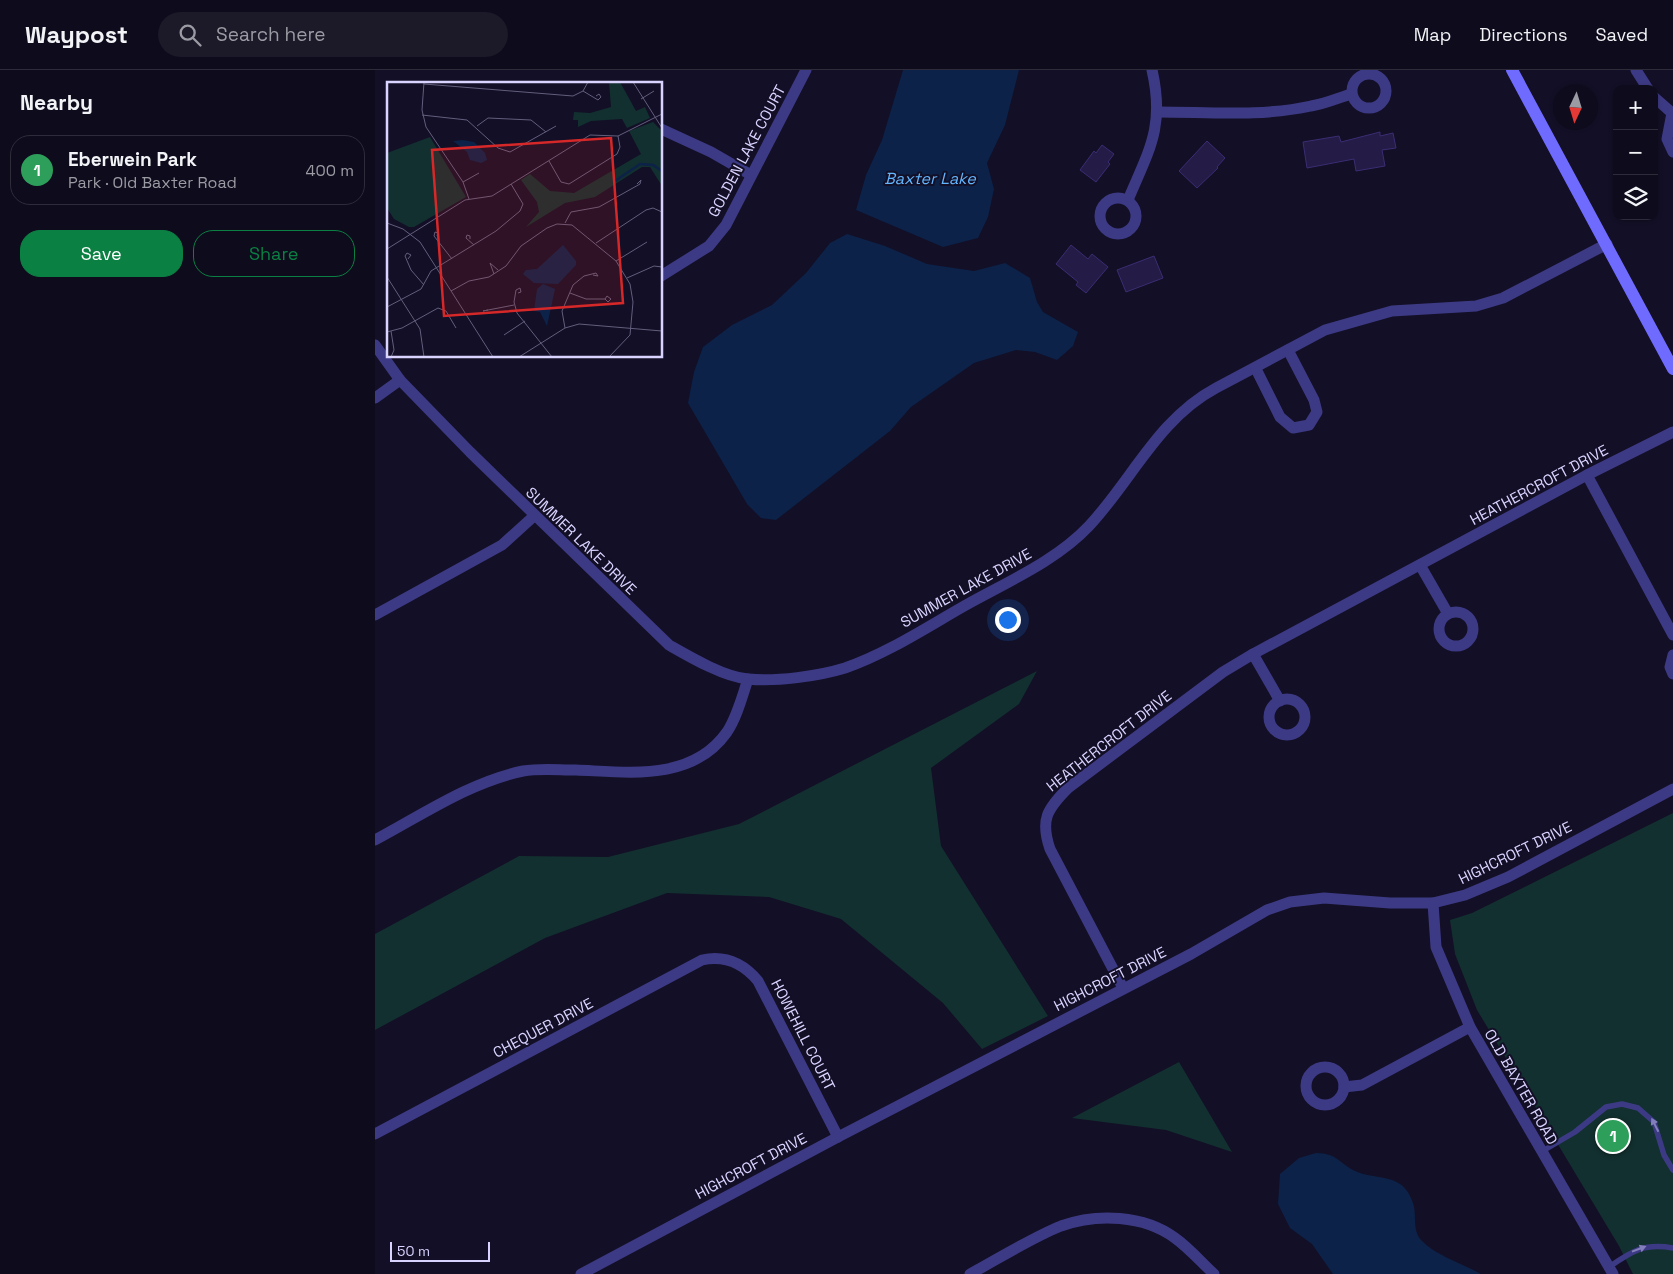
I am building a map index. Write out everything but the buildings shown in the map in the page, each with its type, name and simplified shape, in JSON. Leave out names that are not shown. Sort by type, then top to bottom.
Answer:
[{"type":"main road","points":[[1512,70],[1673,368]]},
{"type":"street","name":"GOLDEN LAKE COURT","points":[[663,275],[709,246],[727,225],[806,70]]},
{"type":"street","points":[[1128,200],[1156,132],[1158,112],[1152,70]]},
{"type":"street","points":[[1636,70],[1645,85]]},
{"type":"street","points":[[1158,112],[1255,113],[1313,106],[1351,94]]},
{"type":"street","points":[[1658,101],[1672,113],[1667,139],[1673,152]]},
{"type":"street","points":[[663,130],[711,152],[751,175]]},
{"type":"street","name":"SUMMER LAKE DRIVE","points":[[375,344],[400,380],[534,516],[669,645],[697,661],[748,679],[807,677],[845,668],[882,652],[1045,561],[1078,537],[1090,525],[1169,424],[1201,396],[1325,330],[1370,316],[1400,311],[1476,306],[1503,298],[1607,244]]},
{"type":"street","points":[[1256,368],[1280,417],[1293,428],[1309,426],[1317,412],[1314,400],[1288,350]]},
{"type":"street","points":[[375,398],[400,380]]},
{"type":"street","name":"HEATHERCROFT DRIVE","points":[[1123,988],[1050,849],[1046,836],[1046,816],[1052,804],[1068,788],[1223,672],[1253,654],[1587,475],[1673,432]]},
{"type":"street","points":[[1587,475],[1673,635]]},
{"type":"street","points":[[375,615],[494,550],[534,516]]},
{"type":"street","points":[[1420,565],[1447,612]]},
{"type":"street","points":[[1253,654],[1280,701]]},
{"type":"street","points":[[1673,655],[1670,661],[1673,674]]},
{"type":"street","points":[[375,840],[471,789],[509,774],[540,769],[653,772],[679,767],[698,759],[727,732],[748,679]]},
{"type":"street","name":"HIGHCROFT DRIVE","points":[[581,1274],[838,1137],[1191,954],[1267,910],[1289,902],[1324,898],[1390,903],[1433,903],[1465,895],[1508,877],[1673,789]]},
{"type":"street","name":"OLD BAXTER ROAD","points":[[1433,903],[1436,947],[1470,1027],[1611,1270]]},
{"type":"street","name":"CHEQUER DRIVE","points":[[375,1134],[702,960],[711,958],[728,959]]},
{"type":"street","name":"HOWEHILL COURT","points":[[728,959],[749,970],[758,981],[838,1137]]},
{"type":"street","points":[[1344,1087],[1362,1085],[1470,1027]]},
{"type":"street","points":[[970,1274],[1061,1226],[1089,1219],[1114,1218],[1145,1223],[1174,1237],[1214,1274]]},
{"type":"lane","points":[[1541,1152],[1575,1132],[1606,1107],[1622,1104],[1639,1108],[1654,1122],[1664,1155],[1673,1170]]},
{"type":"lane","points":[[1611,1270],[1633,1251],[1645,1246],[1673,1248]]},
{"type":"green space","points":[[1037,671],[1019,704],[931,768],[941,846],[1048,1016],[982,1049],[943,1003],[841,919],[769,897],[667,893],[545,938],[375,1030],[375,934],[519,856],[608,857],[739,824]]},
{"type":"green space","points":[[1673,813],[1673,1274],[1633,1274],[1619,1246],[1477,1010],[1455,954],[1450,920],[1472,913]]},
{"type":"green space","points":[[1179,1062],[1232,1152],[1166,1130],[1072,1118]]},
{"type":"water","name":"Baxter Lake","points":[[903,70],[1019,70],[1005,125],[987,163],[994,189],[988,217],[978,238],[943,247],[856,210],[866,175],[882,140]]},
{"type":"water","points":[[847,234],[885,246],[927,264],[974,271],[1005,263],[1030,278],[1037,302],[1043,312],[1078,332],[1073,346],[1057,360],[1035,352],[1016,350],[974,363],[911,407],[890,431],[776,520],[761,518],[747,504],[688,403],[694,372],[703,347],[732,325],[772,305],[806,273],[830,243]]},
{"type":"water","points":[[1316,1153],[1332,1156],[1362,1174],[1395,1181],[1402,1186],[1413,1203],[1417,1232],[1421,1240],[1434,1251],[1481,1274],[1333,1274],[1312,1244],[1290,1228],[1278,1204],[1280,1174],[1299,1158]]},
{"type":"place","name":"Eberwein Park","points":[[1613,1136]]}]
